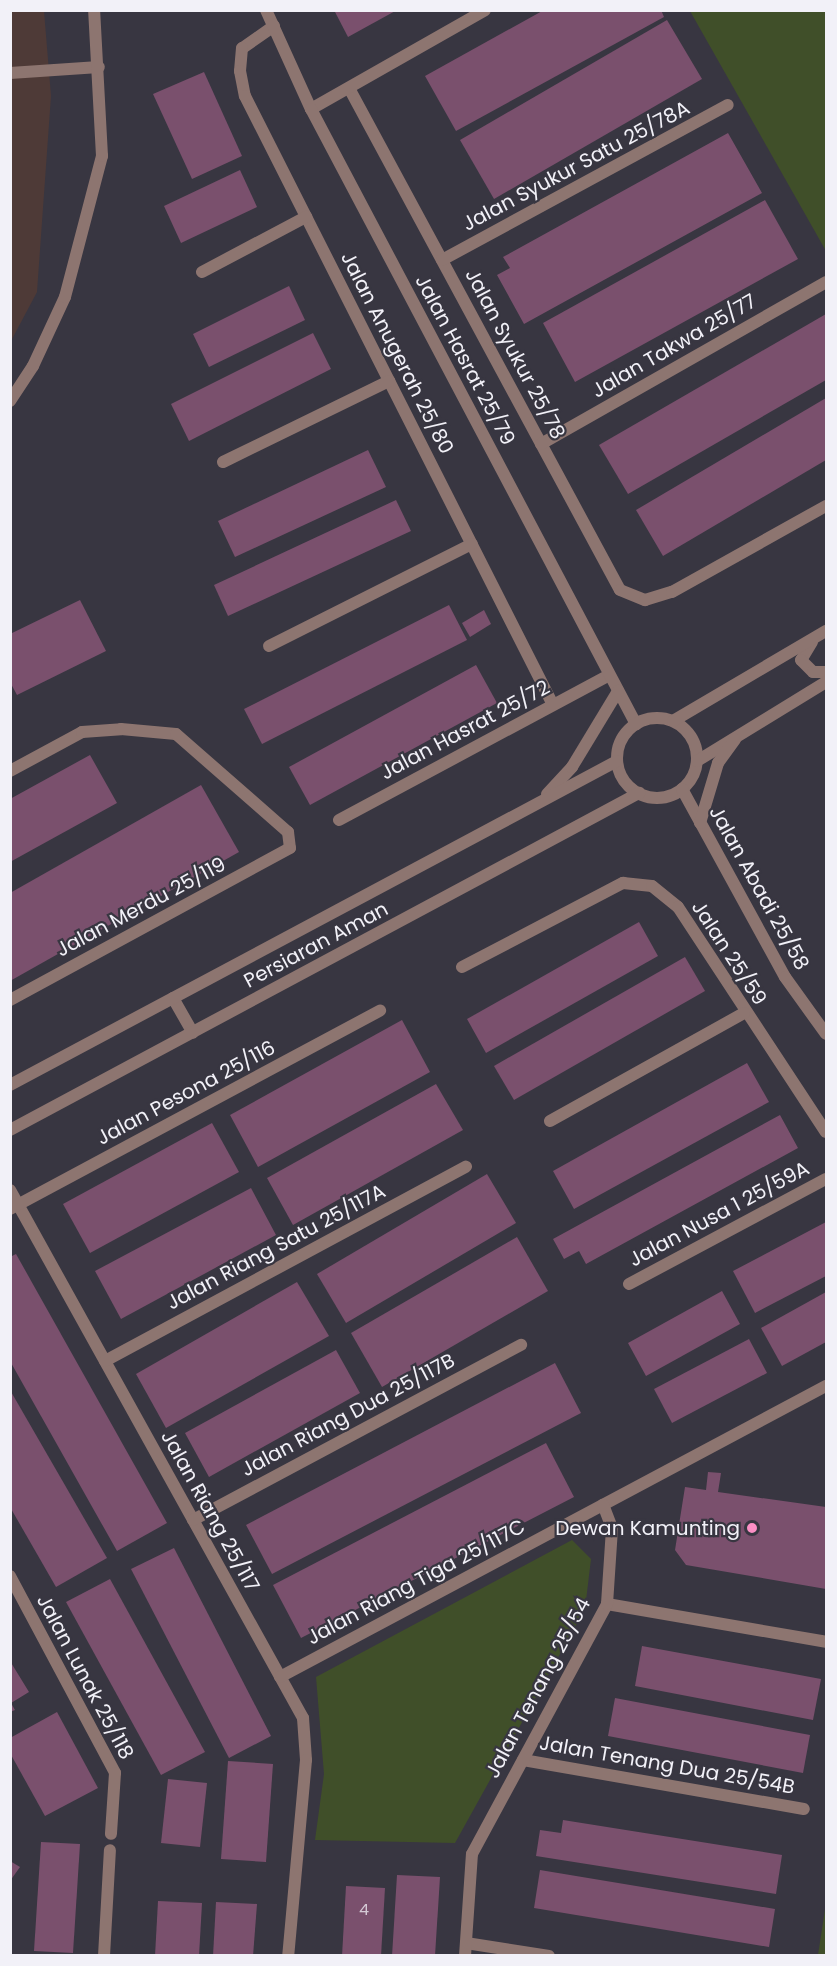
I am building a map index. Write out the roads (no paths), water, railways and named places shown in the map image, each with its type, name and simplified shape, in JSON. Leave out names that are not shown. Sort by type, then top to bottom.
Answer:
[{"type":"street","points":[[10,401],[33,366],[65,297],[102,156],[99,68],[94,10]]},
{"type":"street","name":"Jalan Hasrat 25/79","points":[[266,10],[311,109],[636,724]]},
{"type":"street","points":[[311,109],[485,10]]},
{"type":"street","name":"Jalan Anugerah 25/80","points":[[273,26],[242,48],[240,71],[245,96],[553,705]]},
{"type":"street","points":[[10,73],[99,68]]},
{"type":"street","name":"Jalan Syukur 25/78","points":[[348,88],[620,590],[645,600],[672,592],[826,506]]},
{"type":"street","name":"Jalan Syukur Satu 25/78A","points":[[442,260],[728,105]]},
{"type":"street","points":[[202,272],[306,217]]},
{"type":"street","name":"Jalan Takwa 25/77","points":[[541,444],[826,282]]},
{"type":"street","points":[[223,462],[389,381]]},
{"type":"street","points":[[269,646],[472,544]]},
{"type":"street","points":[[821,634],[801,660],[813,672],[826,672]]},
{"type":"street","points":[[673,721],[821,634]]},
{"type":"street","name":"Jalan Hasrat 25/72","points":[[339,820],[609,675]]},
{"type":"street","points":[[697,761],[691,737],[673,721],[661,718],[636,724],[621,740],[617,761],[620,774],[639,793],[661,797],[682,789],[697,761],[826,682]]},
{"type":"street","points":[[540,801],[572,767],[618,691]]},
{"type":"street","name":"Jalan Merdu 25/119","points":[[10,771],[82,732],[121,729],[176,734],[288,832],[290,848],[10,1000]]},
{"type":"street","points":[[700,823],[718,763],[737,736]]},
{"type":"street","name":"Persiaran Aman","points":[[10,1085],[617,761]]},
{"type":"street","name":"Jalan Abadi 25/58","points":[[682,789],[785,977],[826,1034]]},
{"type":"street","name":"Persiaran Aman","points":[[10,1130],[639,793]]},
{"type":"street","name":"Jalan 25/59","points":[[462,967],[623,883],[652,886],[678,907],[744,1013],[826,1132]]},
{"type":"street","points":[[173,998],[193,1033]]},
{"type":"street","name":"Jalan Pesona 25/116","points":[[14,1207],[380,1011]]},
{"type":"street","points":[[550,1121],[744,1013]]},
{"type":"street","name":"Jalan Riang Satu 25/117A","points":[[105,1360],[466,1167]]},
{"type":"street","name":"Jalan Nusa 1 25/59A","points":[[629,1284],[826,1179]]},
{"type":"street","name":"Jalan Riang 25/117","points":[[10,1190],[14,1207],[105,1360],[303,1718],[306,1760],[288,1956]]},
{"type":"street","name":"Jalan Riang Dua 25/117B","points":[[193,1520],[521,1345]]},
{"type":"street","points":[[603,1505],[826,1386]]},
{"type":"street","name":"Jalan Tenang 25/54","points":[[465,1949],[472,1854],[607,1604],[612,1528],[603,1505]]},
{"type":"street","name":"Jalan Riang Tiga 25/117C","points":[[280,1677],[603,1505]]},
{"type":"street","name":"Jalan Lunak 25/118","points":[[10,1576],[15,1596],[115,1773],[111,1834]]},
{"type":"street","points":[[607,1604],[826,1642]]},
{"type":"street","name":"Jalan Tenang Dua 25/54B","points":[[523,1760],[804,1809]]},
{"type":"street","points":[[104,1956],[110,1850]]},
{"type":"street","points":[[465,1949],[549,1956]]},
{"type":"place","name":"Dewan Kamunting","points":[[752,1528]]}]
